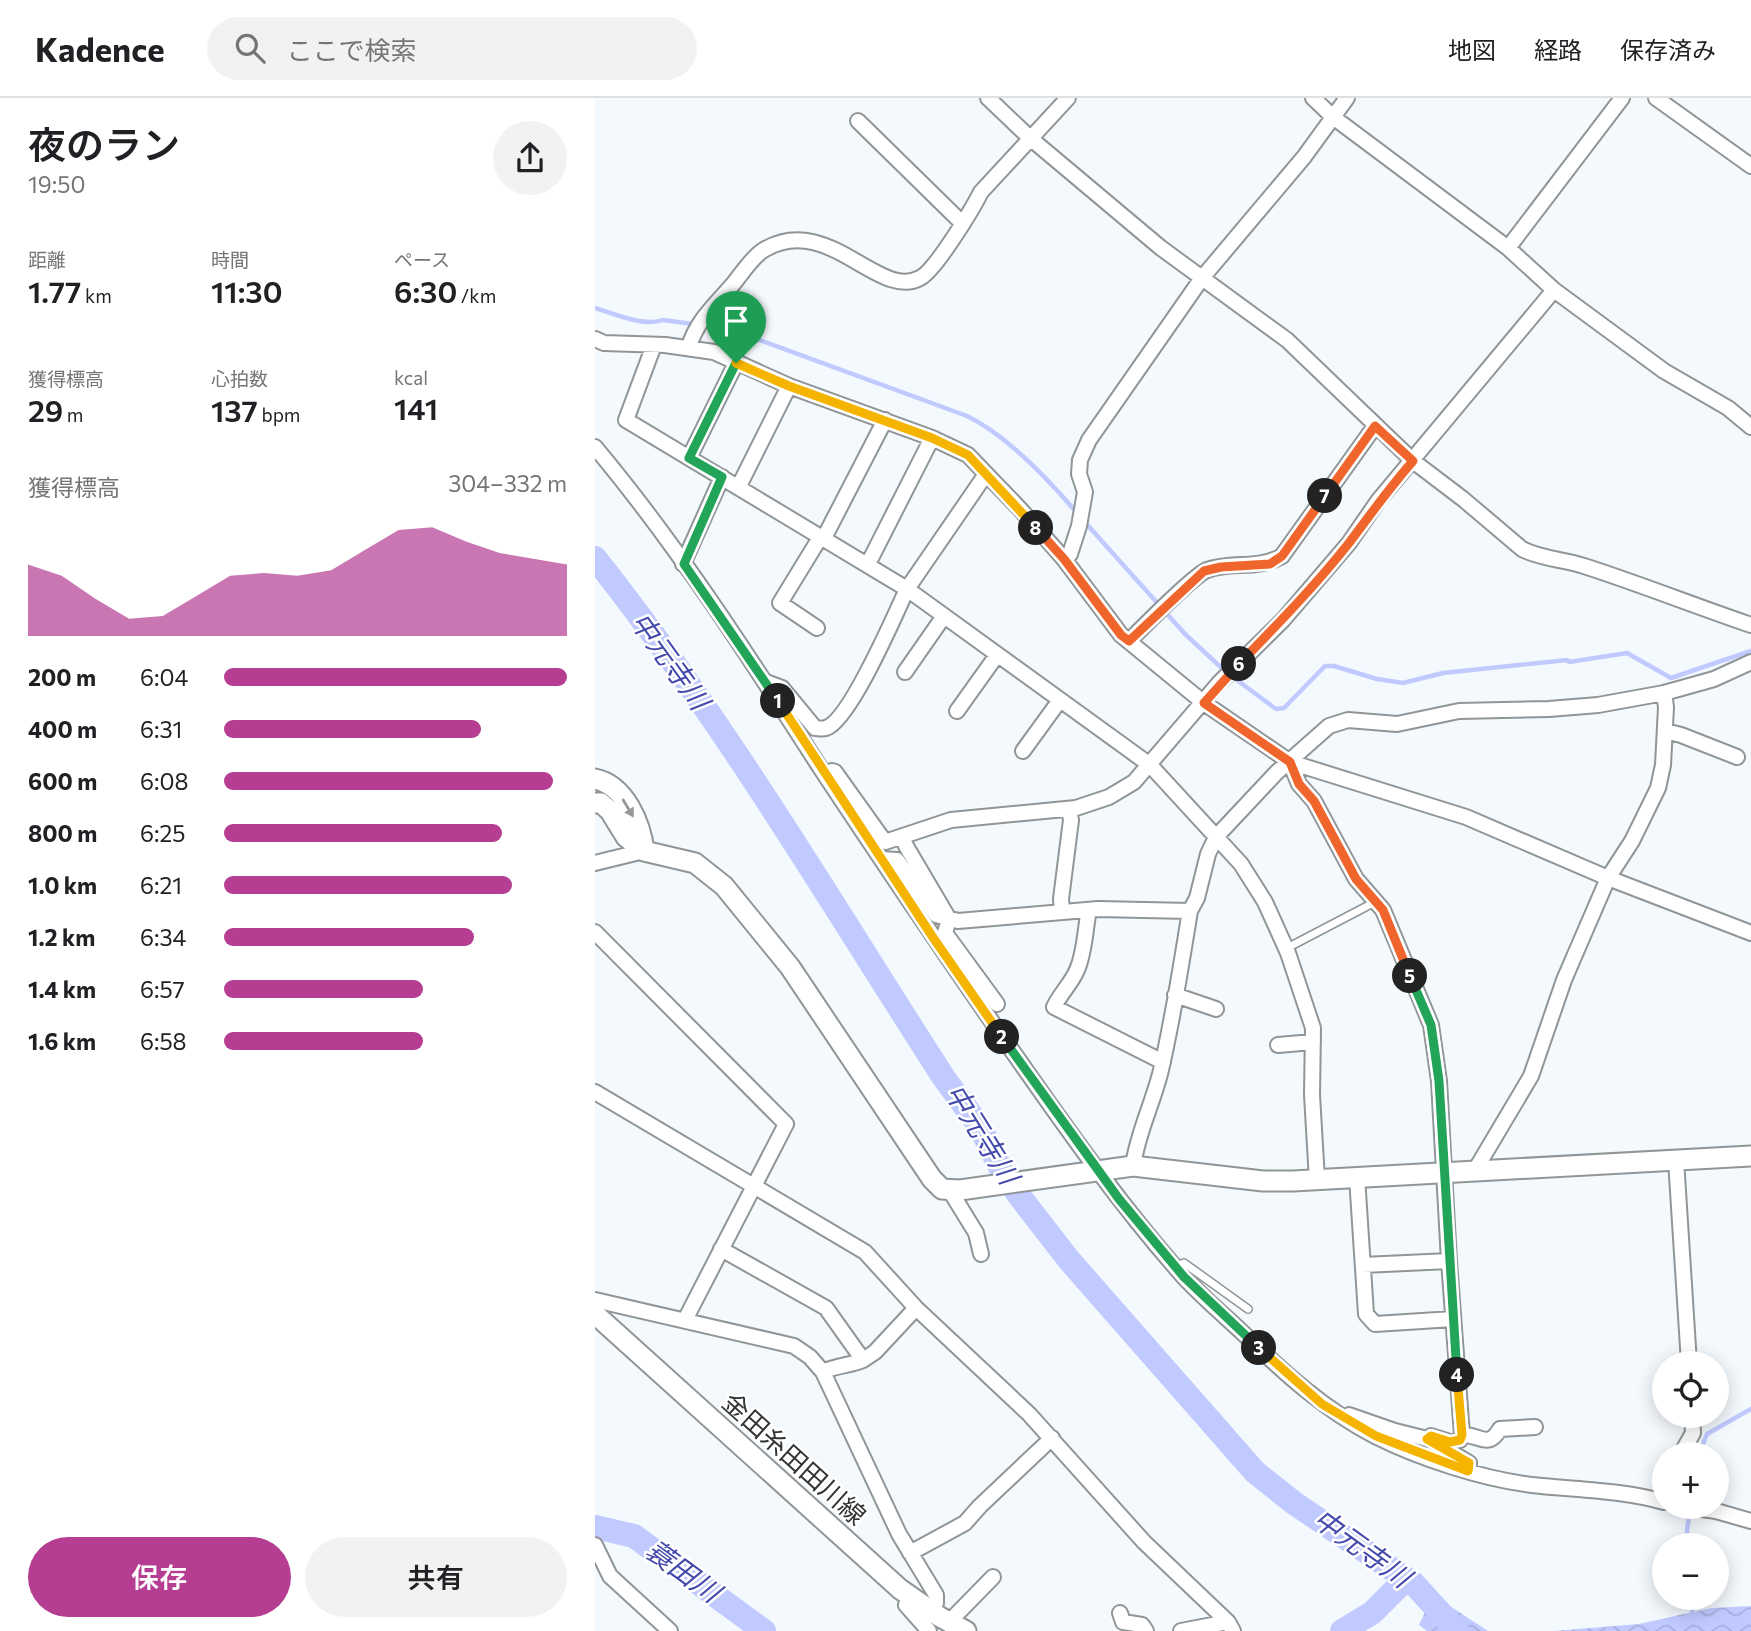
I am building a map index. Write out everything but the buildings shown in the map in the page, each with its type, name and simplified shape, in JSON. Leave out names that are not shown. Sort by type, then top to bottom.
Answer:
[{"type":"street","points":[[988,98],[1030,138],[1122,216],[1287,340],[1413,461],[1522,549],[1532,555],[1572,562],[1751,625]]},
{"type":"street","points":[[689,347],[694,329],[761,252],[787,240],[802,239],[825,245],[891,279],[907,282],[922,278],[963,223],[981,192],[1068,98]]},
{"type":"street","points":[[1313,98],[1333,117],[1508,248],[1554,290],[1664,371],[1728,408],[1751,427]]},
{"type":"street","points":[[1064,559],[1070,554],[1079,526],[1085,492],[1079,474],[1080,460],[1089,440],[1202,278],[1304,157],[1347,98]]},
{"type":"street","points":[[1508,248],[1622,98]]},
{"type":"street","points":[[1656,98],[1751,165]]},
{"type":"street","points":[[858,121],[963,223]]},
{"type":"street","points":[[822,770],[835,772],[885,842],[951,820],[1069,809],[1109,797],[1134,782],[1219,683],[1283,620],[1349,543],[1378,501],[1554,290]]},
{"type":"street","points":[[595,339],[604,342],[689,347],[714,352],[789,386],[932,438],[968,455],[1064,559],[1121,635],[1204,703],[1290,762],[1466,817],[1608,878],[1751,933]]},
{"type":"street","points":[[654,345],[626,420],[907,589],[1150,765],[1216,836],[1247,874],[1265,902],[1286,948],[1313,1028],[1312,1095],[1317,1180]]},
{"type":"street","points":[[689,458],[736,363]]},
{"type":"street","points":[[739,486],[789,386]]},
{"type":"street","points":[[817,628],[780,603],[823,537],[885,420]]},
{"type":"street","points":[[1129,641],[1204,571],[1221,567],[1270,564],[1282,556],[1375,426]]},
{"type":"street","points":[[868,564],[932,438]]},
{"type":"street","points":[[595,447],[619,475],[684,564],[766,682],[881,859],[1094,1172],[1176,1267],[1272,1361],[1322,1404],[1376,1436],[1468,1471],[1527,1484],[1652,1498]]},
{"type":"street","points":[[766,682],[782,688],[815,728],[828,727],[839,717],[870,667],[907,589],[986,474]]},
{"type":"street","points":[[684,564],[722,477]]},
{"type":"street","points":[[905,672],[944,616]]},
{"type":"street","points":[[957,711],[997,655]]},
{"type":"street","points":[[1133,1166],[1135,1150],[1163,1062],[1190,911],[1197,898],[1207,854],[1216,836],[1277,772],[1329,726],[1347,720],[1397,724],[1459,711],[1598,705],[1664,693],[1714,679],[1751,662]]},
{"type":"street","points":[[1474,1172],[1531,1076],[1565,980],[1608,878],[1632,841],[1658,788],[1663,765],[1666,707],[1664,693]]},
{"type":"street","points":[[1023,751],[1060,700]]},
{"type":"street","points":[[1665,731],[1737,757]]},
{"type":"street","points":[[1290,762],[1299,784],[1314,801],[1356,879],[1383,910],[1431,1025],[1439,1081],[1462,1435],[1460,1440],[1450,1442],[1431,1436],[1427,1439]]},
{"type":"street","points":[[595,779],[616,789],[626,802],[642,831],[644,851]]},
{"type":"street","points":[[595,803],[601,803],[610,811],[626,837],[644,851],[695,863],[724,886],[790,967],[932,1179],[942,1189],[1133,1166],[1263,1181],[1751,1156]]},
{"type":"street","points":[[1062,912],[1061,899],[1071,820],[1069,809]]},
{"type":"street","points":[[902,836],[949,919],[945,933],[997,1003]]},
{"type":"street","points":[[595,863],[644,851]]},
{"type":"street","points":[[881,859],[897,860],[936,915],[958,921],[1089,910],[1163,908],[1190,911]]},
{"type":"street","points":[[1089,910],[1079,966],[1072,981],[1061,992],[1053,1007],[1163,1062]]},
{"type":"street","points":[[595,932],[786,1124],[685,1320]]},
{"type":"street","points":[[1175,995],[1216,1009]]},
{"type":"street","points":[[1278,1045],[1313,1042]]},
{"type":"street","points":[[595,1092],[865,1252],[916,1308],[1029,1414],[1145,1542],[1230,1626]]},
{"type":"street","points":[[1676,1160],[1688,1351]]},
{"type":"street","points":[[1357,1177],[1366,1314],[1375,1324],[1453,1320]]},
{"type":"street","points":[[954,1189],[976,1233],[981,1254]]},
{"type":"street","points":[[721,1249],[826,1308],[863,1360]]},
{"type":"street","points":[[1363,1265],[1449,1261]]},
{"type":"street","points":[[595,1300],[795,1346],[810,1357],[823,1372],[899,1534],[936,1595],[930,1621]]},
{"type":"street","points":[[823,1372],[834,1366],[849,1366],[875,1352],[916,1308]]},
{"type":"street","name":"金田糸田田川線","points":[[595,1314],[910,1597],[930,1621],[958,1627]]},
{"type":"street","points":[[1341,1415],[1353,1414],[1395,1431],[1427,1439],[1469,1463],[1468,1471]]},
{"type":"street","points":[[1462,1435],[1470,1434],[1489,1441],[1500,1429],[1535,1427]]},
{"type":"street","points":[[911,1553],[965,1524],[1052,1438]]},
{"type":"street","points":[[1729,1515],[1751,1521]]},
{"type":"street","points":[[595,1545],[610,1576],[670,1631]]},
{"type":"street","points":[[958,1627],[993,1577]]},
{"type":"street","points":[[1119,1613],[1123,1622],[1142,1625],[1146,1631]]},
{"type":"street","points":[[1181,1631],[1230,1626]]},
{"type":"lane","points":[[1286,948],[1376,902]]},
{"type":"lane","points":[[1176,1267],[1184,1263],[1248,1309]]},
{"type":"water","points":[[1433,1595],[1488,1631],[1427,1631],[1419,1625]]},
{"type":"water","points":[[1751,1606],[1751,1631],[1554,1631],[1639,1624],[1702,1610],[1729,1610],[1729,1607]]},
{"type":"waterway","points":[[595,308],[638,321],[663,320],[743,334],[967,416],[1012,446],[1077,513]]},
{"type":"waterway","points":[[1083,520],[1185,634],[1226,672],[1276,709],[1284,708],[1325,666],[1403,683],[1443,673],[1567,660],[1569,662],[1627,653],[1671,678],[1751,651]]},
{"type":"waterway","name":"中元寺川","points":[[595,558],[643,620],[733,748],[944,1078],[980,1127],[1003,1173],[1069,1260],[1255,1472],[1294,1503],[1414,1584],[1457,1631]]},
{"type":"waterway","points":[[1704,1442],[1707,1434],[1751,1409]]},
{"type":"waterway","points":[[1687,1533],[1689,1519]]},
{"type":"waterway","name":"蓑田川","points":[[595,1527],[634,1536],[764,1631]]},
{"type":"waterway","name":"蓑田川","points":[[1342,1631],[1372,1613],[1406,1579]]},
{"type":"waterway","points":[[1692,1610],[1693,1618]]},
{"type":"route","points":[[736,363],[789,386],[932,438],[968,455],[1064,559],[1121,635],[1129,641],[1204,571],[1221,567],[1270,564],[1282,556],[1375,426],[1413,461],[1378,501],[1349,543],[1283,620],[1219,683],[1204,703],[1290,762],[1299,784],[1314,801],[1356,879],[1383,910],[1431,1025],[1439,1081],[1462,1435],[1460,1440],[1450,1442],[1431,1436],[1427,1439],[1469,1463],[1468,1471],[1376,1436],[1322,1404],[1184,1277],[1119,1199],[1059,1118],[932,936],[766,682],[684,564],[722,477],[689,458],[736,363]]}]
